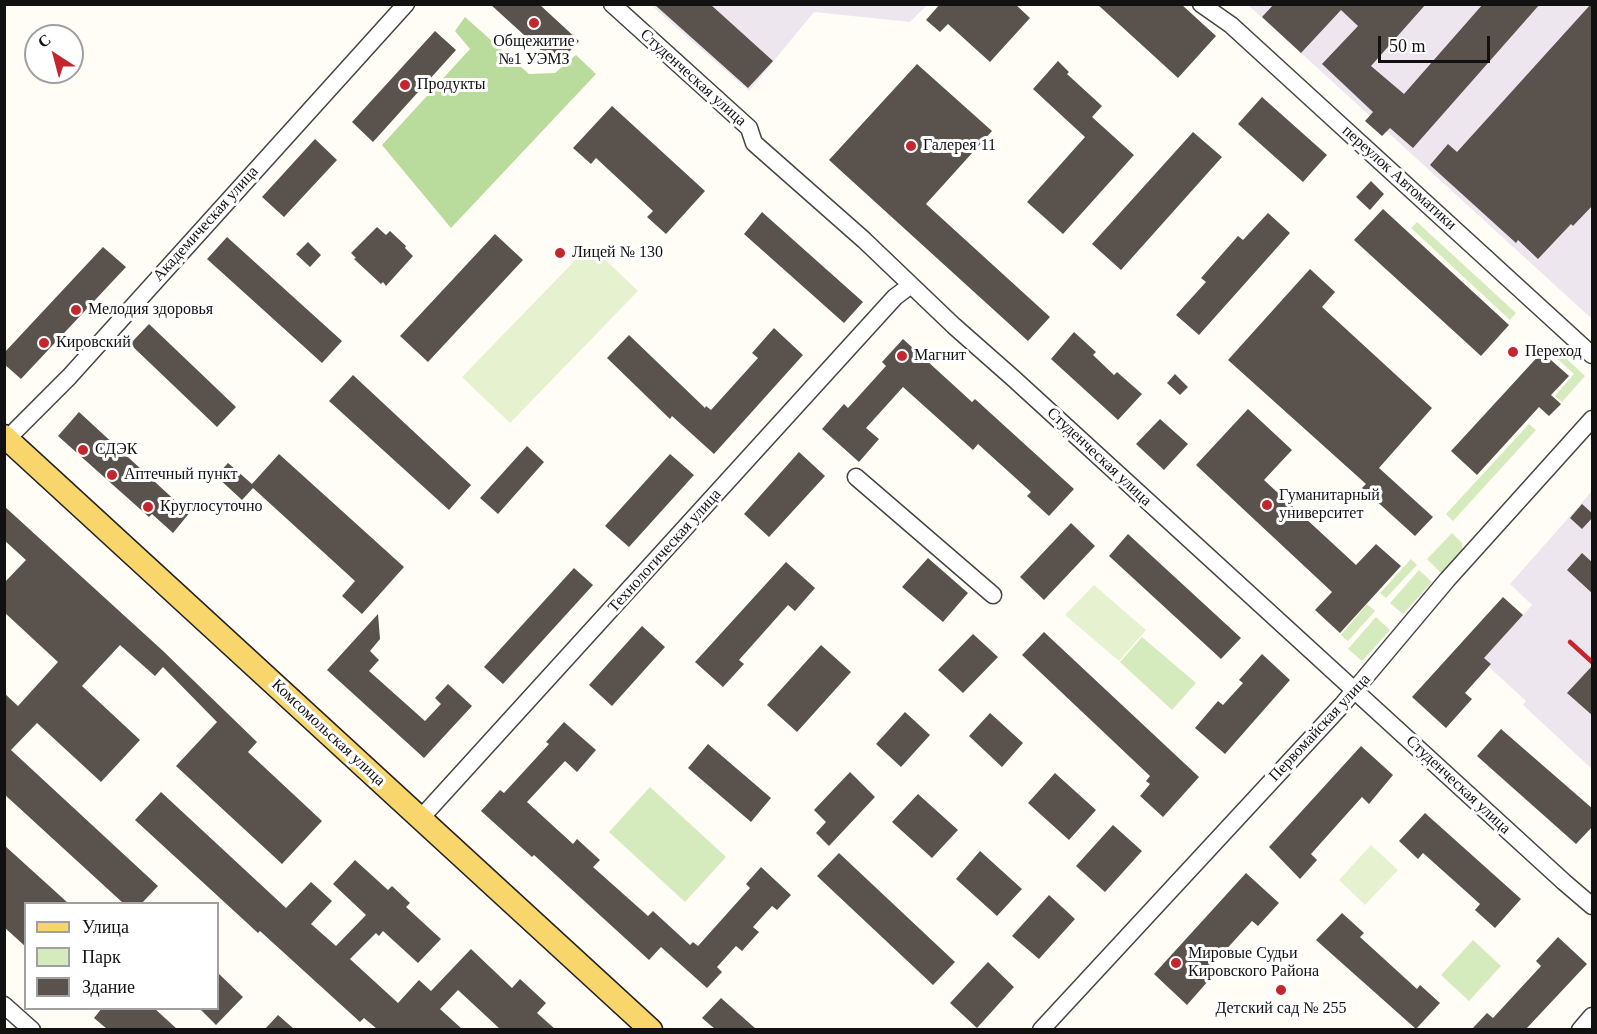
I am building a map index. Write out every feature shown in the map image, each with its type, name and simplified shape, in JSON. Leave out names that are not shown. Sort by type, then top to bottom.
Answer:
[{"type":"main road","name":"Комсомольская улица","points":[[5,439],[651,1029]]},
{"type":"street","name":"Академическая улица","points":[[5,439],[69,377],[406,4]]},
{"type":"street","name":"Студенческая улица","points":[[612,4],[749,128],[754,143],[1593,906]]},
{"type":"street","name":"переулок Автоматики","points":[[1201,4],[1240,33],[1593,355]]},
{"type":"street","name":"Технологическая улица","points":[[420,819],[895,297],[911,285]]},
{"type":"street","name":"Первомайская улица","points":[[1041,1029],[1355,690],[1448,580],[1593,419]]},
{"type":"street","points":[[856,477],[993,595]]},
{"type":"street","points":[[4,1005],[32,1029]]},
{"type":"street","points":[[1580,1029],[1593,1016]]},
{"type":"shaded area","points":[[651,5],[927,5],[910,22],[814,12],[749,91]]},
{"type":"shaded area","points":[[1248,5],[1592,5],[1592,319],[1289,42]]},
{"type":"shaded area","points":[[1592,491],[1592,769],[1523,705],[1526,701],[1489,667],[1491,664],[1484,658],[1532,605],[1510,584]]},
{"type":"green space","points":[[465,17],[529,74],[555,73],[576,55],[596,74],[451,228],[382,145],[470,49],[455,31]]},
{"type":"green space","points":[[1417,222],[1516,313],[1510,320],[1411,228]]},
{"type":"green space","points":[[590,245],[638,291],[510,423],[462,377]]},
{"type":"green space","points":[[1558,351],[1585,376],[1562,402],[1555,396],[1574,374],[1550,352]]},
{"type":"green space","points":[[1529,424],[1536,430],[1453,521],[1446,514]]},
{"type":"green space","points":[[1452,533],[1462,543],[1463,551],[1441,573],[1427,559]]},
{"type":"green space","points":[[1411,559],[1417,565],[1386,598],[1380,593]]},
{"type":"green space","points":[[1419,570],[1432,582],[1403,614],[1390,603]]},
{"type":"green space","points":[[1094,585],[1146,630],[1119,661],[1065,615]]},
{"type":"green space","points":[[1367,604],[1375,611],[1348,641],[1341,635]]},
{"type":"green space","points":[[1376,617],[1390,630],[1362,661],[1348,649]]},
{"type":"green space","points":[[1142,637],[1196,683],[1172,710],[1120,662]]},
{"type":"green space","points":[[650,787],[726,857],[685,902],[609,832]]},
{"type":"green space","points":[[1371,845],[1398,870],[1365,905],[1339,880]]},
{"type":"green space","points":[[1473,940],[1501,966],[1469,1001],[1441,975]]},
{"type":"building","name":"Общежитие №1 УЭМЗ","points":[[490,4],[539,4],[579,41],[557,65]]},
{"type":"building","points":[[654,4],[710,4],[773,61],[748,88]]},
{"type":"building","points":[[940,4],[1015,4],[1030,18],[990,62],[948,24],[940,32],[926,20]]},
{"type":"building","points":[[1097,4],[1181,4],[1216,36],[1178,78]]},
{"type":"building","points":[[1274,4],[1426,4],[1371,66],[1404,94],[1483,4],[1540,4],[1413,148],[1390,128],[1382,136],[1365,121],[1373,112],[1322,64],[1358,26],[1341,10],[1301,53],[1262,17]]},
{"type":"building","points":[[1591,4],[1593,205],[1573,226],[1571,224],[1538,259],[1518,240],[1516,243],[1430,165],[1448,144],[1457,152]]},
{"type":"building","points":[[435,31],[456,50],[373,142],[352,122]]},
{"type":"building","points":[[1058,61],[1069,72],[1067,74],[1102,106],[1092,117],[1134,155],[1063,234],[1027,202],[1085,137],[1033,89]]},
{"type":"building","name":"Галерея 11","points":[[917,64],[992,131],[926,204],[1050,317],[1028,341],[829,160]]},
{"type":"building","points":[[1262,97],[1327,155],[1303,182],[1238,124]]},
{"type":"building","points":[[612,106],[705,191],[666,234],[647,217],[653,211],[596,158],[591,164],[573,148]]},
{"type":"building","points":[[1193,132],[1222,157],[1121,270],[1092,244]]},
{"type":"building","points":[[315,139],[337,160],[284,217],[262,197]]},
{"type":"building","points":[[1371,181],[1384,194],[1370,210],[1356,197]]},
{"type":"building","points":[[1383,209],[1509,325],[1481,356],[1354,240]]},
{"type":"building","points":[[762,212],[863,302],[844,323],[744,234]]},
{"type":"building","points":[[1268,213],[1290,233],[1199,335],[1176,315],[1206,282],[1201,278],[1238,236],[1243,240]]},
{"type":"building","points":[[377,227],[386,235],[390,231],[413,256],[386,286],[354,259],[356,258],[351,253]]},
{"type":"building","points":[[495,234],[523,260],[428,362],[400,336]]},
{"type":"building","points":[[227,237],[342,341],[322,363],[207,259]]},
{"type":"building","points":[[308,242],[321,255],[310,267],[296,254]]},
{"type":"building","points":[[103,247],[126,267],[21,379],[4,364],[4,353]]},
{"type":"building","points":[[1310,269],[1335,292],[1322,307],[1432,408],[1379,468],[1433,517],[1415,536],[1362,488],[1366,484],[1228,360]]},
{"type":"building","points":[[149,324],[236,407],[217,427],[130,344]]},
{"type":"building","points":[[774,328],[803,355],[714,454],[672,416],[670,419],[607,358],[629,335],[705,408],[706,406],[711,410],[758,358],[752,353]]},
{"type":"building","points":[[1074,332],[1096,352],[1093,355],[1114,375],[1117,372],[1142,394],[1118,420],[1051,359]]},
{"type":"building","points":[[903,339],[972,402],[975,399],[1074,489],[1049,516],[1027,496],[1031,492],[978,444],[973,450],[903,387],[866,428],[879,439],[859,462],[822,429],[844,404],[848,408],[886,366],[882,362]]},
{"type":"building","points":[[1542,352],[1569,376],[1551,395],[1561,404],[1549,416],[1539,407],[1477,475],[1451,451]]},
{"type":"building","points":[[1175,374],[1188,387],[1180,395],[1167,383]]},
{"type":"building","points":[[353,375],[471,485],[449,510],[329,401]]},
{"type":"building","points":[[1248,409],[1292,450],[1264,480],[1356,565],[1376,544],[1401,566],[1340,633],[1315,610],[1332,592],[1196,465]]},
{"type":"building","points":[[79,412],[180,505],[182,503],[191,511],[173,533],[152,514],[149,517],[58,436]]},
{"type":"building","points":[[1160,419],[1188,444],[1164,470],[1136,444]]},
{"type":"building","points":[[527,446],[544,462],[498,514],[480,498]]},
{"type":"building","points":[[799,452],[825,476],[769,537],[744,514]]},
{"type":"building","points":[[279,454],[404,567],[362,614],[342,596],[355,581],[253,488],[242,500],[216,476],[228,463],[252,484]]},
{"type":"building","points":[[670,454],[694,475],[629,547],[605,526]]},
{"type":"building","points":[[1582,504],[1593,514],[1593,517],[1582,529],[1570,518]]},
{"type":"building","points":[[4,506],[162,650],[257,742],[248,752],[322,821],[282,864],[176,766],[217,722],[163,667],[155,676],[120,645],[82,686],[140,740],[101,782],[37,723],[11,750],[158,886],[143,902],[122,902],[4,794],[4,693],[18,706],[58,662],[4,612],[4,583],[26,560],[4,540]]},
{"type":"building","points":[[1071,523],[1095,546],[1044,600],[1020,577]]},
{"type":"building","points":[[1128,534],[1241,638],[1221,659],[1109,556]]},
{"type":"building","points":[[1582,553],[1593,563],[1593,594],[1567,570]]},
{"type":"building","points":[[928,558],[968,593],[943,622],[902,587]]},
{"type":"building","points":[[786,562],[815,588],[795,611],[788,605],[739,660],[744,664],[723,687],[695,662]]},
{"type":"building","points":[[574,568],[593,585],[503,684],[484,667]]},
{"type":"building","points":[[1503,597],[1523,615],[1484,658],[1491,664],[1465,693],[1472,699],[1446,728],[1412,697]]},
{"type":"building","points":[[378,614],[380,639],[370,651],[379,660],[369,671],[425,721],[441,704],[435,698],[448,684],[472,706],[424,758],[327,670]]},
{"type":"building","points":[[642,626],[665,647],[612,706],[589,685]]},
{"type":"building","points":[[1044,632],[1199,777],[1163,817],[1140,796],[1150,784],[1146,781],[1150,776],[1022,655]]},
{"type":"building","points":[[973,634],[998,657],[963,693],[938,670]]},
{"type":"building","points":[[821,645],[851,672],[797,732],[767,705]]},
{"type":"building","points":[[1262,654],[1290,680],[1225,754],[1195,728],[1218,701],[1223,705],[1243,683],[1239,680]]},
{"type":"building","points":[[1593,665],[1593,716],[1567,693]]},
{"type":"building","points":[[905,712],[930,735],[901,767],[876,744]]},
{"type":"building","points":[[990,713],[1023,743],[1002,767],[969,736]]},
{"type":"building","points":[[564,722],[596,750],[577,772],[565,761],[527,802],[573,844],[577,839],[600,860],[593,867],[648,916],[653,911],[690,945],[693,942],[698,946],[750,888],[746,884],[761,867],[791,895],[777,910],[772,906],[753,927],[759,932],[742,951],[736,946],[717,967],[722,972],[707,988],[661,947],[649,960],[534,855],[532,857],[481,811],[500,790],[504,793],[549,744],[546,742]]},
{"type":"building","points":[[1501,729],[1593,809],[1593,826],[1576,844],[1477,756]]},
{"type":"building","points":[[708,744],[771,798],[751,822],[688,768]]},
{"type":"building","points":[[1361,746],[1393,775],[1369,804],[1362,797],[1311,854],[1317,860],[1300,879],[1269,847]]},
{"type":"building","points":[[850,772],[875,797],[829,846],[816,833],[826,822],[814,810]]},
{"type":"building","points":[[1055,773],[1096,810],[1069,840],[1028,803]]},
{"type":"building","points":[[161,792],[286,908],[311,882],[332,901],[311,924],[336,946],[366,915],[333,884],[355,860],[388,890],[392,886],[410,903],[406,907],[441,939],[418,963],[383,931],[379,936],[376,933],[350,959],[398,1003],[419,980],[431,991],[471,949],[512,988],[520,979],[546,1003],[537,1013],[555,1029],[500,1029],[458,990],[440,1009],[462,1029],[377,1029],[364,1018],[360,1022],[260,931],[258,933],[135,820]]},
{"type":"building","points":[[918,794],[958,830],[932,858],[892,822]]},
{"type":"building","points":[[1425,813],[1521,899],[1495,928],[1475,910],[1480,904],[1423,853],[1418,859],[1399,841]]},
{"type":"building","points":[[1113,825],[1142,851],[1105,892],[1076,866]]},
{"type":"building","points":[[4,845],[67,902],[24,902],[24,945],[4,927]]},
{"type":"building","points":[[980,851],[1022,889],[997,916],[956,879]]},
{"type":"building","points":[[839,853],[955,962],[933,985],[817,876]]},
{"type":"building","points":[[1246,873],[1279,903],[1258,926],[1252,921],[1203,975],[1209,980],[1187,1005],[1154,974]]},
{"type":"building","points":[[1049,895],[1075,919],[1039,959],[1012,936]]},
{"type":"building","points":[[1342,913],[1364,933],[1360,937],[1417,989],[1420,985],[1440,1003],[1416,1029],[1316,940]]},
{"type":"building","points":[[1558,937],[1587,964],[1526,1029],[1472,1029],[1487,1013],[1493,1018],[1541,966],[1536,961]]},
{"type":"building","points":[[988,962],[1014,987],[977,1028],[950,1003]]},
{"type":"building","points":[[219,974],[243,997],[216,1025],[201,1010],[219,1010]]},
{"type":"building","points":[[721,998],[756,1029],[715,1029],[702,1018]]},
{"type":"building","points":[[100,1010],[156,1010],[177,1029],[107,1029],[94,1018]]},
{"type":"building","points":[[278,1015],[294,1029],[265,1029]]},
{"type":"railway","points":[[1570,642],[1592,662]]},
{"type":"place","name":"Общежитие №1 УЭМЗ","points":[[534,23]]},
{"type":"place","name":"Продукты","points":[[405,85]]},
{"type":"place","name":"Галерея 11","points":[[911,146]]},
{"type":"place","name":"Лицей № 130","points":[[560,253]]},
{"type":"place","name":"Мелодия здоровья","points":[[76,310]]},
{"type":"place","name":"Кировский","points":[[44,343]]},
{"type":"place","name":"Переход","points":[[1513,352]]},
{"type":"place","name":"Магнит","points":[[902,356]]},
{"type":"place","name":"СДЭК","points":[[83,450]]},
{"type":"place","name":"Аптечный пункт","points":[[112,475]]},
{"type":"place","name":"Гуманитарный университет","points":[[1267,505]]},
{"type":"place","name":"Круглосуточно","points":[[148,507]]},
{"type":"place","name":"Мировые Судьи Кировского Района","points":[[1176,963]]},
{"type":"place","name":"Детский сад № 255","points":[[1281,990]]}]
